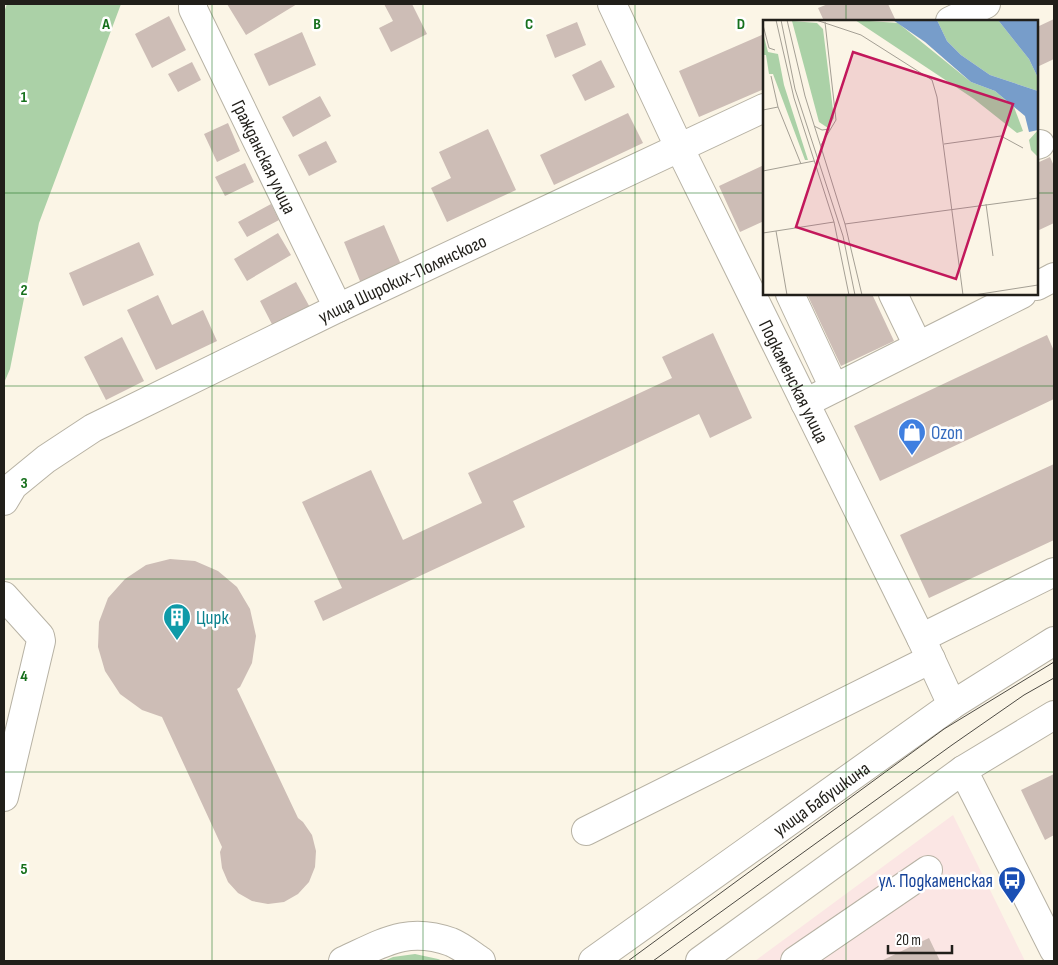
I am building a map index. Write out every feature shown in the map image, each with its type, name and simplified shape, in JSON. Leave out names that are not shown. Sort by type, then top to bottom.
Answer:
[{"type":"street","name":"Гражданская улица","points":[[194,4],[193,9],[338,308]]},
{"type":"street","name":"Подкаменская улица","points":[[612,4],[679,147],[756,280],[805,403],[926,648],[952,705]]},
{"type":"street","points":[[952,20],[986,4]]},
{"type":"street","name":"улица Широких-Полянского","points":[[4,501],[13,486],[46,459],[93,428],[338,308],[763,108]]},
{"type":"street","points":[[1038,285],[1054,277]]},
{"type":"street","points":[[790,295],[834,388]]},
{"type":"street","points":[[893,295],[918,346]]},
{"type":"street","points":[[805,403],[1020,295]]},
{"type":"street","points":[[586,831],[926,648],[1054,572]]},
{"type":"street","points":[[4,596],[40,636],[41,641],[4,797]]},
{"type":"street","name":"улица Бабушкина","points":[[593,961],[952,705],[1054,641]]},
{"type":"street","points":[[700,961],[963,770],[1054,715]]},
{"type":"street","points":[[963,770],[1054,950]]},
{"type":"street","points":[[795,961],[928,870]]},
{"type":"street","points":[[343,961],[384,942],[414,935],[430,936],[481,961]]},
{"type":"shaded area","points":[[953,815],[1025,961],[755,961]]},
{"type":"green space","points":[[7,4],[121,4],[39,223],[10,369],[4,383],[4,12]]},
{"type":"green space","points":[[415,954],[443,961],[384,961],[393,957]]},
{"type":"building","points":[[227,4],[297,4],[246,35]]},
{"type":"building","points":[[384,4],[412,4],[427,34],[391,52],[379,28],[393,21]]},
{"type":"building","points":[[828,4],[888,4],[896,20],[824,20],[818,8]]},
{"type":"building","points":[[169,16],[186,50],[152,68],[135,34]]},
{"type":"building","points":[[1054,19],[1054,59],[1038,67],[1038,27]]},
{"type":"building","points":[[577,22],[586,45],[555,58],[546,35]]},
{"type":"building","points":[[302,32],[316,65],[269,86],[254,54]]},
{"type":"building","points":[[763,34],[763,89],[699,117],[679,71]]},
{"type":"building","points":[[601,60],[615,87],[585,101],[572,75]]},
{"type":"building","points":[[192,62],[201,80],[178,92],[168,74]]},
{"type":"building","points":[[320,96],[331,116],[293,137],[282,117]]},
{"type":"building","points":[[628,113],[643,143],[554,185],[540,155]]},
{"type":"building","points":[[228,123],[240,151],[217,162],[204,134]]},
{"type":"building","points":[[488,129],[516,190],[447,222],[431,188],[451,178],[439,152]]},
{"type":"building","points":[[326,141],[337,162],[309,176],[298,155]]},
{"type":"building","points":[[1050,157],[1054,166],[1054,223],[1038,231],[1038,163]]},
{"type":"building","points":[[245,163],[254,182],[225,196],[215,177]]},
{"type":"building","points":[[763,165],[763,221],[740,232],[719,186]]},
{"type":"building","points":[[271,204],[279,220],[247,237],[238,222]]},
{"type":"building","points":[[384,225],[403,269],[362,286],[344,242]]},
{"type":"building","points":[[278,233],[291,255],[247,281],[234,259]]},
{"type":"building","points":[[139,242],[154,275],[83,306],[69,273]]},
{"type":"building","points":[[296,282],[313,313],[276,332],[260,301]]},
{"type":"building","points":[[158,295],[172,325],[203,310],[217,341],[156,370],[127,310]]},
{"type":"building","points":[[807,295],[872,295],[894,341],[841,366]]},
{"type":"building","points":[[713,333],[752,418],[710,438],[699,414],[513,501],[525,527],[323,621],[314,601],[342,588],[302,502],[371,470],[403,540],[482,503],[468,473],[672,378],[662,357]]},
{"type":"building","points":[[1047,335],[1054,351],[1054,399],[880,481],[854,426]]},
{"type":"building","points":[[122,337],[144,381],[106,400],[84,357]]},
{"type":"building","points":[[1054,464],[1054,540],[929,598],[900,535]]},
{"type":"building","points":[[170,559],[195,561],[218,571],[237,587],[250,609],[256,636],[252,663],[240,687],[237,689],[298,818],[312,835],[316,851],[315,867],[309,882],[298,894],[284,902],[268,904],[252,901],[238,893],[228,882],[222,868],[220,852],[222,847],[162,717],[142,710],[120,694],[105,671],[98,647],[99,622],[108,598],[125,579],[146,565]]},
{"type":"building","points":[[1054,774],[1054,835],[1045,840],[1021,790]]},
{"type":"building","points":[[929,938],[940,961],[881,961],[910,947]]},
{"type":"tram line","points":[[628,961],[944,729],[1054,662]]},
{"type":"tram line","points":[[653,961],[952,745],[1024,695],[1054,678]]},
{"type":"place","name":"Ozon","points":[[912,456]]},
{"type":"place","name":"Цирк","points":[[177,641]]},
{"type":"place","name":"ул. Подкаменская","points":[[1012,904]]}]
